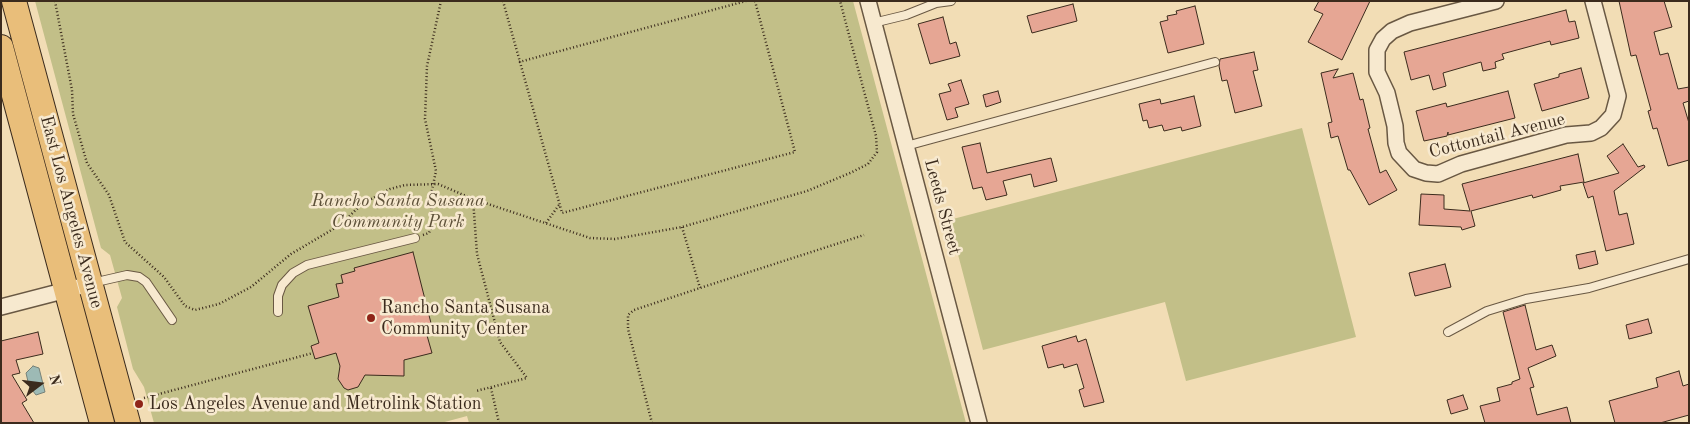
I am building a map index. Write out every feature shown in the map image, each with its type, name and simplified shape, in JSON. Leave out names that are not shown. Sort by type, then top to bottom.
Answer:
[{"type":"main road","name":"East Los Angeles Avenue","points":[[14,1],[128,423]]},
{"type":"main road","name":"East Los Angeles Avenue","points":[[3,58],[102,423]]},
{"type":"street","name":"Leeds Street","points":[[868,1],[979,423]]},
{"type":"street","name":"Cottontail Avenue","points":[[1496,1],[1410,23],[1392,31],[1383,39],[1377,50],[1377,72],[1386,92],[1395,126],[1396,143],[1399,153],[1414,169],[1426,174],[1438,174],[1461,164],[1566,135],[1591,133],[1602,128],[1613,115],[1618,96],[1593,1]]},
{"type":"street","points":[[1,307],[90,284]]},
{"type":"lane","points":[[873,23],[951,1]]},
{"type":"lane","points":[[906,146],[1215,62]]},
{"type":"lane","points":[[278,312],[278,296],[282,285],[293,273],[307,265],[415,238]]},
{"type":"lane","points":[[1448,332],[1487,311],[1518,302],[1589,288],[1689,259]]},
{"type":"lane","points":[[90,284],[127,275],[139,276],[146,282],[172,320]]},
{"type":"path","points":[[55,1],[72,90],[73,114],[87,163],[109,195],[125,242],[164,277],[189,309],[200,310],[219,304],[251,288],[291,254],[340,225],[362,204],[374,196],[405,185],[433,184],[590,238],[615,239],[682,227],[808,191],[868,164],[877,152],[876,136],[840,1]]},
{"type":"path","points":[[415,238],[429,233],[432,226],[431,196],[436,162],[429,138],[425,102],[427,66],[441,1]]},
{"type":"path","points":[[503,1],[518,62],[558,205],[562,213],[795,152],[755,1]]},
{"type":"path","points":[[518,62],[746,1]]},
{"type":"path","points":[[473,199],[477,254],[500,342],[527,378],[476,391]]},
{"type":"path","points":[[546,223],[558,205]]},
{"type":"path","points":[[682,227],[700,288]]},
{"type":"path","points":[[652,423],[628,329],[628,315],[634,310],[864,235]]},
{"type":"path","points":[[144,398],[313,353]]},
{"type":"path","points":[[490,387],[499,423]]},
{"type":"green space","name":"Rancho Santa Susana Community Park","points":[[35,1],[853,1],[966,423],[469,423],[467,416],[441,423],[154,423],[144,387],[133,369],[117,307],[122,298],[110,255],[101,248]]},
{"type":"green space","points":[[1302,128],[1356,337],[1186,381],[1165,302],[983,350],[949,220]]},
{"type":"water","points":[[33,366],[39,368],[45,392],[36,395],[29,386],[26,373]]},
{"type":"building","points":[[1319,1],[1370,1],[1342,60],[1308,42],[1323,14],[1314,10]]},
{"type":"building","points":[[1619,1],[1664,1],[1672,27],[1654,32],[1660,55],[1668,53],[1678,89],[1689,87],[1689,101],[1683,103],[1689,123],[1689,160],[1668,166],[1657,128],[1653,129],[1648,111],[1651,110],[1636,55],[1631,56]]},
{"type":"building","points":[[1073,4],[1077,21],[1032,33],[1027,16]]},
{"type":"building","points":[[1195,6],[1204,44],[1168,53],[1160,22],[1168,20],[1167,16],[1177,14],[1176,11]]},
{"type":"building","points":[[1566,10],[1569,22],[1575,21],[1579,38],[1551,45],[1550,41],[1502,54],[1504,59],[1495,62],[1496,68],[1483,71],[1481,62],[1443,73],[1446,86],[1433,90],[1429,75],[1411,80],[1404,52]]},
{"type":"building","points":[[943,17],[950,44],[956,42],[960,56],[930,64],[918,24]]},
{"type":"building","points":[[1254,52],[1258,70],[1253,71],[1262,106],[1235,113],[1227,80],[1222,81],[1219,66],[1220,59]]},
{"type":"building","points":[[1581,68],[1589,98],[1542,111],[1534,84]]},
{"type":"building","points":[[1338,69],[1333,78],[1353,73],[1360,100],[1363,99],[1370,128],[1368,129],[1380,173],[1386,170],[1397,190],[1369,205],[1350,170],[1348,170],[1338,136],[1331,138],[1328,123],[1332,122],[1321,73]]},
{"type":"building","points":[[961,80],[969,104],[955,108],[958,117],[947,120],[939,94],[951,91],[948,84]]},
{"type":"building","points":[[998,91],[1001,102],[986,107],[983,95]]},
{"type":"building","points":[[1508,91],[1515,118],[1448,135],[1448,132],[1447,136],[1424,141],[1416,111],[1446,103],[1447,107]]},
{"type":"building","points":[[1194,96],[1201,126],[1182,131],[1181,127],[1164,131],[1162,125],[1149,128],[1147,120],[1143,121],[1139,104],[1160,99],[1161,104]]},
{"type":"building","points":[[980,143],[987,173],[1051,158],[1057,181],[1034,187],[1031,174],[1003,181],[1007,195],[986,200],[982,187],[973,189],[962,147]]},
{"type":"building","points":[[1623,144],[1638,167],[1644,165],[1645,167],[1614,191],[1619,215],[1627,213],[1634,244],[1606,251],[1593,196],[1588,198],[1583,183],[1619,173],[1607,156]]},
{"type":"building","points":[[1578,154],[1584,182],[1560,186],[1561,190],[1533,198],[1532,195],[1471,211],[1475,226],[1462,230],[1461,227],[1419,225],[1421,194],[1444,195],[1444,209],[1470,211],[1462,184]]},
{"type":"building","points":[[1595,251],[1598,264],[1579,269],[1576,255]]},
{"type":"building","name":"Rancho Santa Susana Community Center","points":[[413,252],[433,331],[426,332],[432,353],[404,360],[404,376],[365,375],[358,387],[348,390],[344,388],[338,379],[340,366],[336,353],[315,359],[311,346],[319,343],[308,306],[339,297],[336,284],[343,283],[341,275],[355,271],[354,268]]},
{"type":"building","points":[[1445,264],[1451,287],[1415,296],[1409,273]]},
{"type":"building","points":[[1525,305],[1536,350],[1552,345],[1556,356],[1528,368],[1534,387],[1530,388],[1537,415],[1567,407],[1571,423],[1485,423],[1480,406],[1500,401],[1497,388],[1512,384],[1512,382],[1520,379],[1503,312]]},
{"type":"building","points":[[1648,319],[1652,333],[1629,339],[1626,325]]},
{"type":"building","points":[[38,332],[43,354],[16,360],[20,373],[12,375],[27,400],[22,403],[34,423],[1,423],[1,341]]},
{"type":"building","points":[[1076,336],[1078,342],[1086,339],[1104,402],[1084,407],[1079,390],[1084,388],[1077,364],[1064,368],[1063,364],[1048,368],[1042,346]]},
{"type":"building","points":[[1679,371],[1683,386],[1689,384],[1689,415],[1660,423],[1615,423],[1609,401],[1658,387],[1656,378]]},
{"type":"building","points":[[1463,395],[1468,409],[1451,414],[1447,400]]},
{"type":"place","name":"Rancho Santa Susana Community Center","points":[[371,318]]},
{"type":"place","name":"Los Angeles Avenue and Metrolink Station","points":[[139,404]]}]
